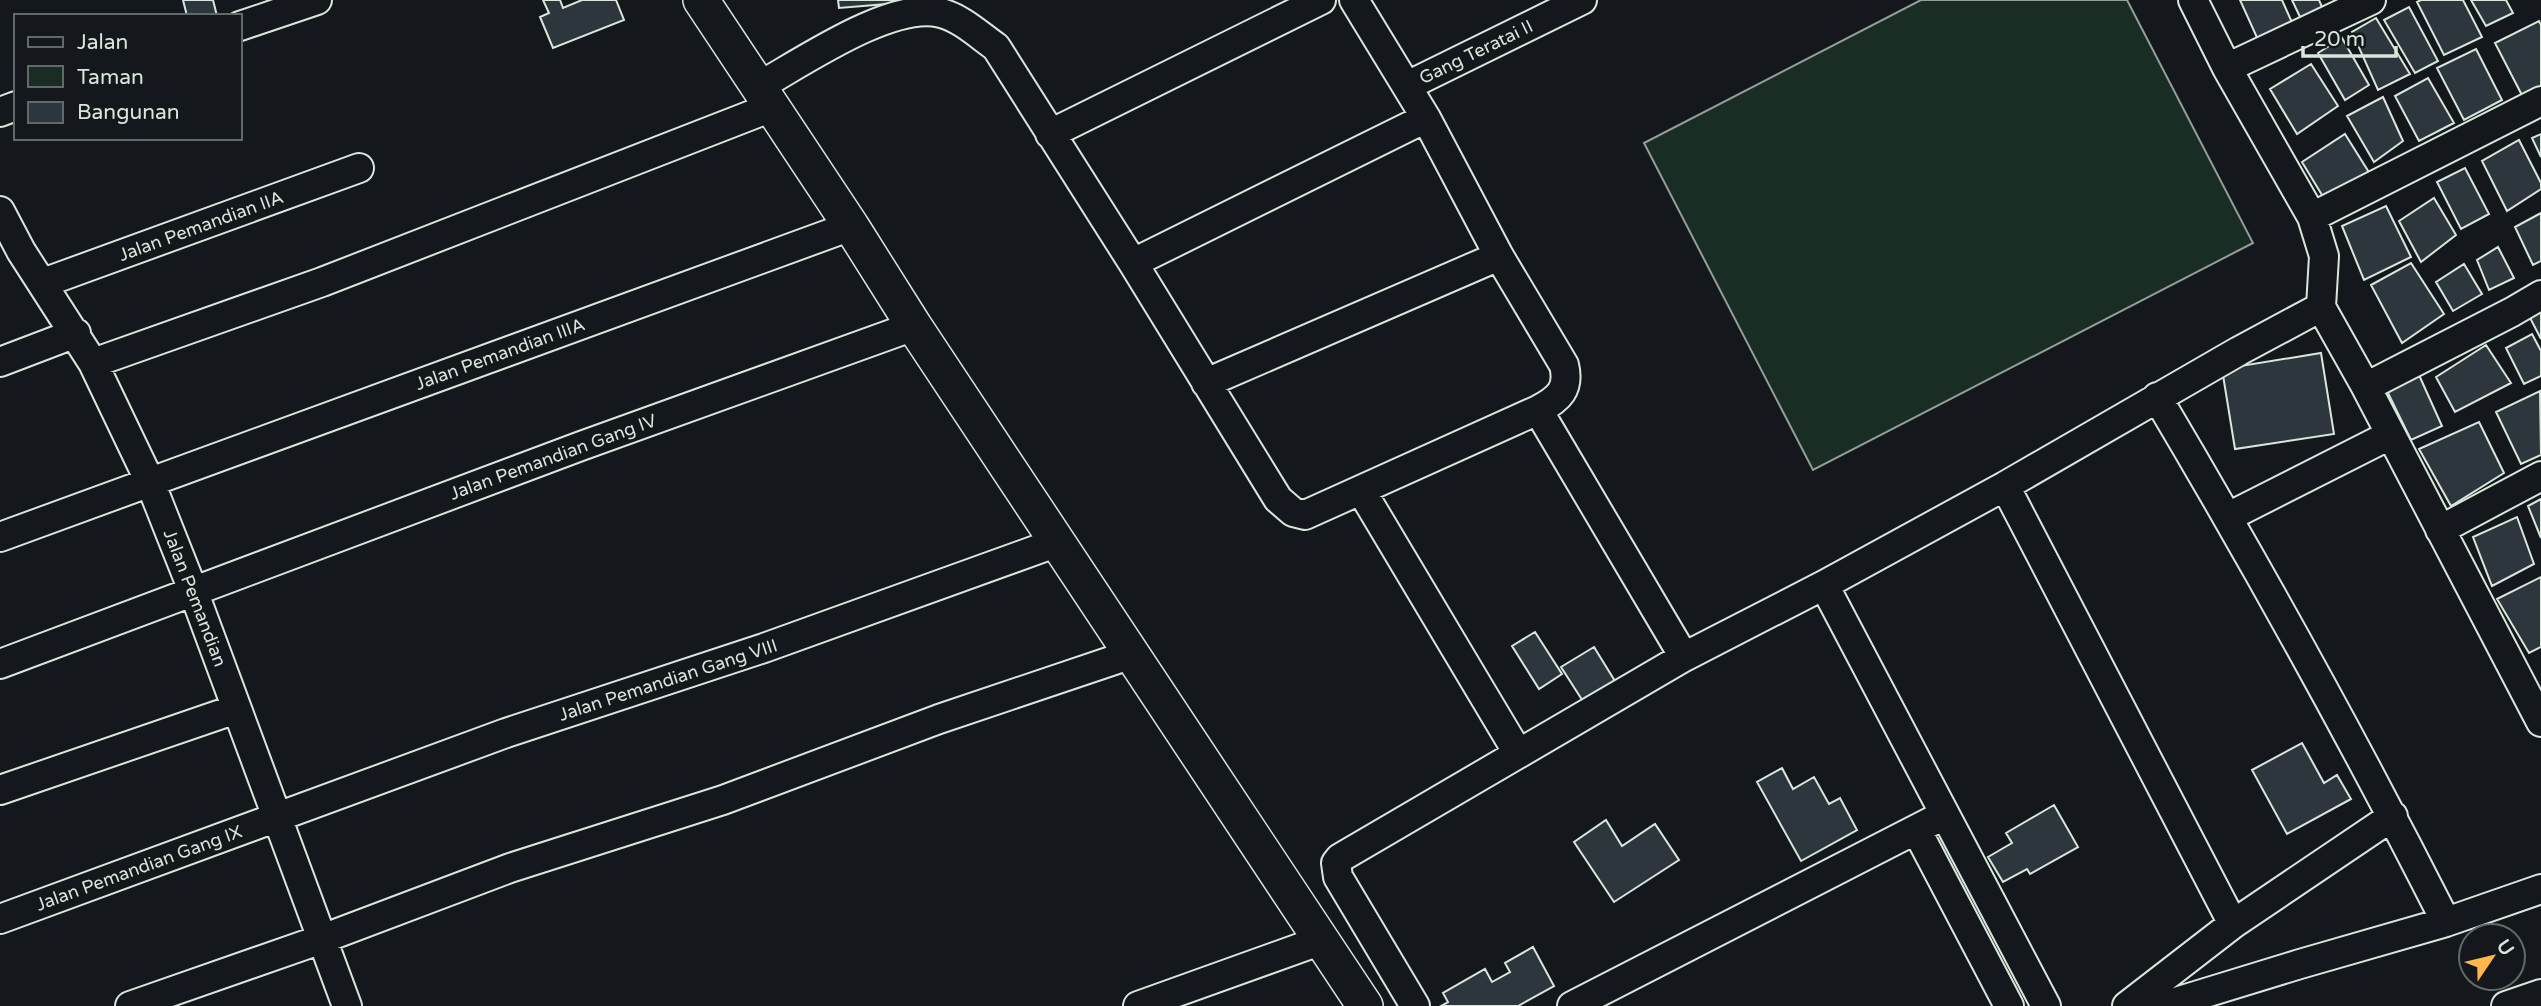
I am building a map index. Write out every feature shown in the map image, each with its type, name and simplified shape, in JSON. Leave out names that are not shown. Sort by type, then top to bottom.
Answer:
[{"type":"street","points":[[242,25],[317,0]]},
{"type":"street","points":[[701,0],[1365,1006]]},
{"type":"street","points":[[1051,134],[1321,0]]},
{"type":"street","points":[[93,363],[322,282],[765,97],[869,24],[904,13],[939,12],[964,23],[996,47],[1286,508],[1305,515],[1538,410],[1562,395],[1566,382],[1564,365],[1499,256],[1426,118],[1354,0]]},
{"type":"street","name":"Gang Teratai II","points":[[1407,86],[1582,0]]},
{"type":"street","points":[[2193,0],[2227,68],[2312,217],[2324,256],[2321,307],[2440,530],[2530,677],[2541,722]]},
{"type":"street","points":[[2227,68],[2371,0]]},
{"type":"street","points":[[2312,217],[2541,101]]},
{"type":"street","points":[[1133,263],[1426,118]]},
{"type":"street","name":"Jalan Pemandian IIA","points":[[43,283],[359,168]]},
{"type":"street","name":"Jalan Pemandian","points":[[0,211],[22,251],[93,363],[150,482],[194,593],[347,1006]]},
{"type":"street","name":"Jalan Pemandian IIIA","points":[[0,537],[850,226]]},
{"type":"street","points":[[1206,383],[1499,256]]},
{"type":"street","points":[[2366,387],[2541,295]]},
{"type":"street","points":[[1415,1006],[1338,877],[1336,863],[1684,657],[1824,585],[2005,486],[2157,397],[2321,307]]},
{"type":"street","name":"Jalan Pemandian Gang IV","points":[[0,664],[581,446],[914,326]]},
{"type":"street","points":[[0,362],[76,334]]},
{"type":"street","points":[[2157,397],[2228,517],[2393,816],[2446,922]]},
{"type":"street","points":[[1538,410],[1684,657]]},
{"type":"street","points":[[2228,517],[2390,435]]},
{"type":"street","points":[[2440,530],[2541,476]]},
{"type":"street","points":[[2005,486],[2233,924]]},
{"type":"street","points":[[1361,490],[1518,753]]},
{"type":"street","name":"Jalan Pemandian Gang VIII","points":[[277,817],[506,733],[764,648],[1058,542]]},
{"type":"street","points":[[1824,585],[2046,1006]]},
{"type":"street","points":[[130,1006],[322,939],[510,868],[723,800],[939,719],[1132,654]]},
{"type":"street","points":[[0,790],[236,709]]},
{"type":"street","points":[[1572,1006],[1944,816]]},
{"type":"street","points":[[2127,1006],[2233,924],[2393,816]]},
{"type":"street","name":"Jalan Pemandian Gang IX","points":[[0,919],[277,817]]},
{"type":"street","points":[[1917,831],[2010,1006]]},
{"type":"street","points":[[2163,1006],[2446,922],[2541,890]]},
{"type":"street","points":[[1138,1006],[1322,940]]},
{"type":"street","points":[[2506,1006],[2541,994]]},
{"type":"green space","points":[[1921,0],[2127,0],[2253,243],[1813,470],[1644,143]]},
{"type":"building","points":[[183,0],[213,0],[216,14],[186,14]]},
{"type":"building","points":[[543,0],[560,0],[563,8],[582,0],[616,0],[624,20],[553,48],[540,17],[549,13]]},
{"type":"building","points":[[838,0],[898,0],[899,3],[839,8]]},
{"type":"building","points":[[2240,0],[2282,0],[2294,27],[2259,42]]},
{"type":"building","points":[[2292,0],[2319,0],[2322,7],[2301,19]]},
{"type":"building","points":[[2463,0],[2482,37],[2444,55],[2417,2]]},
{"type":"building","points":[[2471,0],[2506,0],[2513,13],[2486,26]]},
{"type":"building","points":[[2409,7],[2438,61],[2415,73],[2384,20]]},
{"type":"building","points":[[2376,18],[2410,74],[2378,90],[2352,32]]},
{"type":"building","points":[[2539,21],[2541,91],[2525,101],[2495,43]]},
{"type":"building","points":[[2342,38],[2369,85],[2345,100],[2318,53]]},
{"type":"building","points":[[2476,49],[2502,100],[2464,120],[2437,68]]},
{"type":"building","points":[[2311,64],[2338,106],[2297,134],[2270,89]]},
{"type":"building","points":[[2428,78],[2454,123],[2419,141],[2395,96]]},
{"type":"building","points":[[2383,97],[2403,141],[2374,162],[2347,116]]},
{"type":"building","points":[[2345,134],[2370,174],[2325,200],[2302,162]]},
{"type":"building","points":[[2541,134],[2541,157],[2532,138]]},
{"type":"building","points":[[2519,140],[2541,183],[2541,189],[2507,211],[2482,161]]},
{"type":"building","points":[[2465,168],[2489,214],[2461,229],[2437,182]]},
{"type":"building","points":[[2434,198],[2456,235],[2421,262],[2399,221]]},
{"type":"building","points":[[2386,206],[2411,257],[2364,280],[2342,226]]},
{"type":"building","points":[[2541,213],[2541,261],[2533,265],[2515,227]]},
{"type":"building","points":[[2498,247],[2514,278],[2489,290],[2477,260]]},
{"type":"building","points":[[2411,263],[2444,314],[2402,343],[2371,285]]},
{"type":"building","points":[[2464,264],[2482,294],[2453,311],[2436,282]]},
{"type":"building","points":[[2541,307],[2541,339],[2528,314]]},
{"type":"building","points":[[2532,334],[2541,351],[2541,376],[2524,384],[2506,348]]},
{"type":"building","points":[[2486,345],[2511,383],[2455,412],[2436,377]]},
{"type":"building","points":[[2321,353],[2334,434],[2235,449],[2222,369]]},
{"type":"building","points":[[2419,375],[2442,426],[2411,440],[2387,391]]},
{"type":"building","points":[[2540,391],[2541,455],[2521,464],[2496,412]]},
{"type":"building","points":[[2479,422],[2504,473],[2451,506],[2419,449]]},
{"type":"building","points":[[2541,499],[2541,538],[2528,506]]},
{"type":"building","points":[[2517,517],[2534,564],[2492,586],[2473,537]]},
{"type":"building","points":[[2541,577],[2541,647],[2529,653],[2497,599]]},
{"type":"building","points":[[1535,632],[1562,674],[1539,689],[1512,646]]},
{"type":"building","points":[[1594,647],[1618,686],[1586,706],[1561,667]]},
{"type":"building","points":[[2302,743],[2324,783],[2337,775],[2351,799],[2287,834],[2252,770]]},
{"type":"building","points":[[1782,768],[1793,789],[1814,777],[1829,804],[1840,798],[1857,830],[1801,861],[1757,782]]},
{"type":"building","points":[[2054,805],[2078,847],[2030,874],[2027,869],[2003,882],[1988,857],[2012,843],[2006,833]]},
{"type":"building","points":[[1606,820],[1622,846],[1655,824],[1679,860],[1614,902],[1574,842]]},
{"type":"building","points":[[1533,947],[1554,986],[1518,1006],[1441,1006],[1448,1002],[1443,993],[1485,969],[1492,982],[1510,972],[1505,963]]}]
